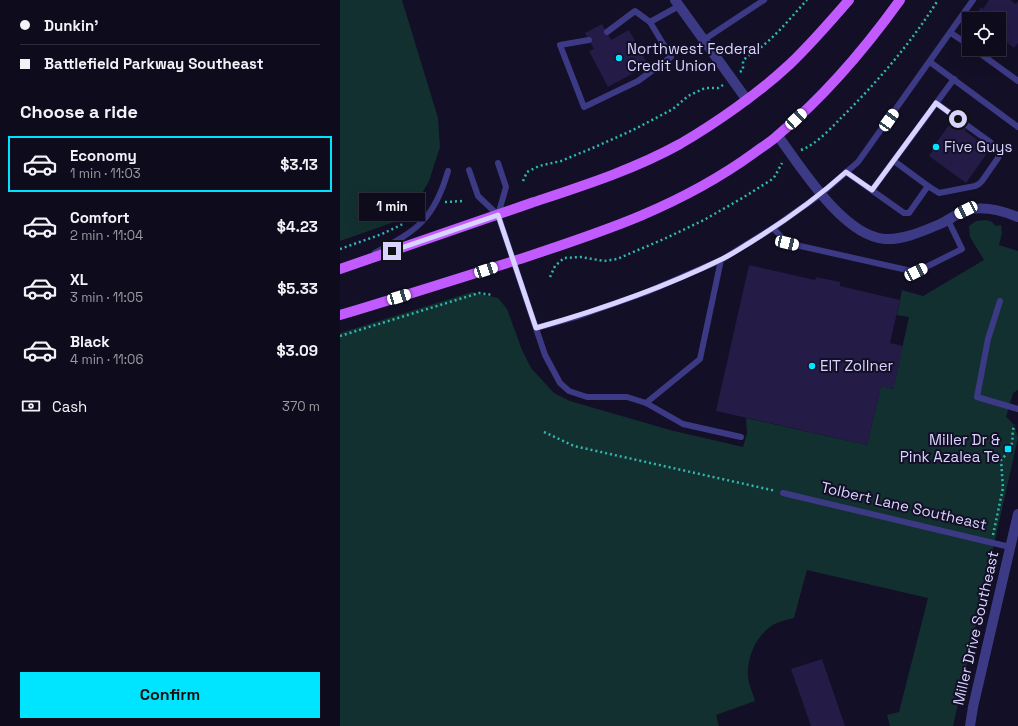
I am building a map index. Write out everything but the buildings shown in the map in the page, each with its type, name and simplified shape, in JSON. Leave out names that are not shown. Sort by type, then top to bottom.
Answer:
[{"type":"main road","points":[[340,269],[586,186],[652,158],[680,143],[747,100],[789,65],[824,30],[849,0]]},
{"type":"main road","points":[[340,315],[616,227],[661,208],[701,188],[739,164],[778,136],[835,82],[860,53],[900,0]]},
{"type":"street","points":[[677,3],[705,39],[747,100]]},
{"type":"street","points":[[778,136],[821,194],[860,231],[884,238],[908,237],[948,220],[966,210],[991,208],[1018,217]]},
{"type":"street","name":"Miller Drive Southeast","points":[[970,726],[973,707],[1014,548],[1018,514]]},
{"type":"lane","points":[[705,39],[764,0]]},
{"type":"lane","points":[[536,328],[579,316],[647,292],[722,260],[773,228],[821,194],[864,155],[973,0]]},
{"type":"lane","points":[[650,22],[677,3]]},
{"type":"lane","points":[[589,40],[560,45],[584,107],[638,81],[671,57],[650,22],[635,11],[607,32]]},
{"type":"lane","points":[[951,33],[962,40]]},
{"type":"lane","points":[[984,56],[1018,81]]},
{"type":"lane","points":[[930,62],[1018,127]]},
{"type":"lane","points":[[872,190],[954,79]]},
{"type":"lane","points":[[894,161],[939,193],[975,186],[982,181],[998,158],[999,153],[990,142],[936,103]]},
{"type":"lane","points":[[498,163],[506,187],[498,215]]},
{"type":"lane","points":[[469,170],[478,196],[498,215],[545,355],[560,383],[569,391],[587,397],[627,397],[646,403],[683,424],[741,437]]},
{"type":"lane","points":[[352,265],[408,234],[419,226],[436,204],[448,172]]},
{"type":"lane","points":[[846,172],[904,213],[909,213],[928,186]]},
{"type":"lane","points":[[773,228],[787,243],[916,272],[962,249],[948,220]]},
{"type":"lane","points":[[646,403],[700,359],[722,260]]},
{"type":"lane","points":[[1000,301],[988,339],[977,397],[1018,409]]},
{"type":"lane","name":"Tolbert Lane Southeast","points":[[783,493],[1014,548]]},
{"type":"path","points":[[523,181],[527,172],[539,166],[561,161],[633,130],[673,109],[688,96],[705,88],[718,88],[743,70],[743,61],[749,54],[760,48],[807,0]]},
{"type":"path","points":[[801,150],[809,147],[834,126],[872,87],[924,21],[938,0]]},
{"type":"path","points":[[550,277],[555,266],[564,258],[581,256],[604,261],[617,259],[704,220],[771,180],[776,176],[782,163]]},
{"type":"path","points":[[340,249],[382,234],[408,220]]},
{"type":"path","points":[[340,336],[478,293],[493,295]]},
{"type":"path","points":[[991,542],[1003,488],[1001,460],[1011,447],[1013,428],[1015,425]]},
{"type":"path","points":[[544,432],[574,446],[783,493]]},
{"type":"green space","points":[[340,0],[402,0],[438,118],[440,147],[429,181],[417,202],[397,221],[340,241]]},
{"type":"green space","points":[[986,220],[992,222],[996,226],[1001,225],[1002,233],[999,245],[1018,251],[1018,390],[1013,393],[1006,417],[1014,426],[1018,438],[953,726],[890,726],[887,715],[899,712],[928,598],[807,570],[794,618],[772,625],[760,637],[753,649],[749,662],[748,679],[755,701],[716,715],[719,726],[340,726],[340,333],[472,292],[498,298],[507,309],[522,350],[531,368],[554,393],[570,401],[670,430],[743,447],[747,433],[746,418],[867,445],[881,386],[893,389],[909,317],[897,315],[902,290],[923,296],[984,260],[970,237],[969,226],[976,221]]},
{"type":"place","name":"Northwest Federal Credit Union","points":[[619,58]]},
{"type":"place","name":"Five Guys","points":[[936,147]]},
{"type":"place","name":"EIT Zollner","points":[[812,366]]},
{"type":"place","name":"Miller Dr & Pink Azalea Te","points":[[1008,449]]},
{"type":"route","points":[[392,251],[498,215],[536,328],[579,316],[647,292],[722,260],[773,228],[821,194],[846,172],[872,190],[936,103],[958,119]]}]
